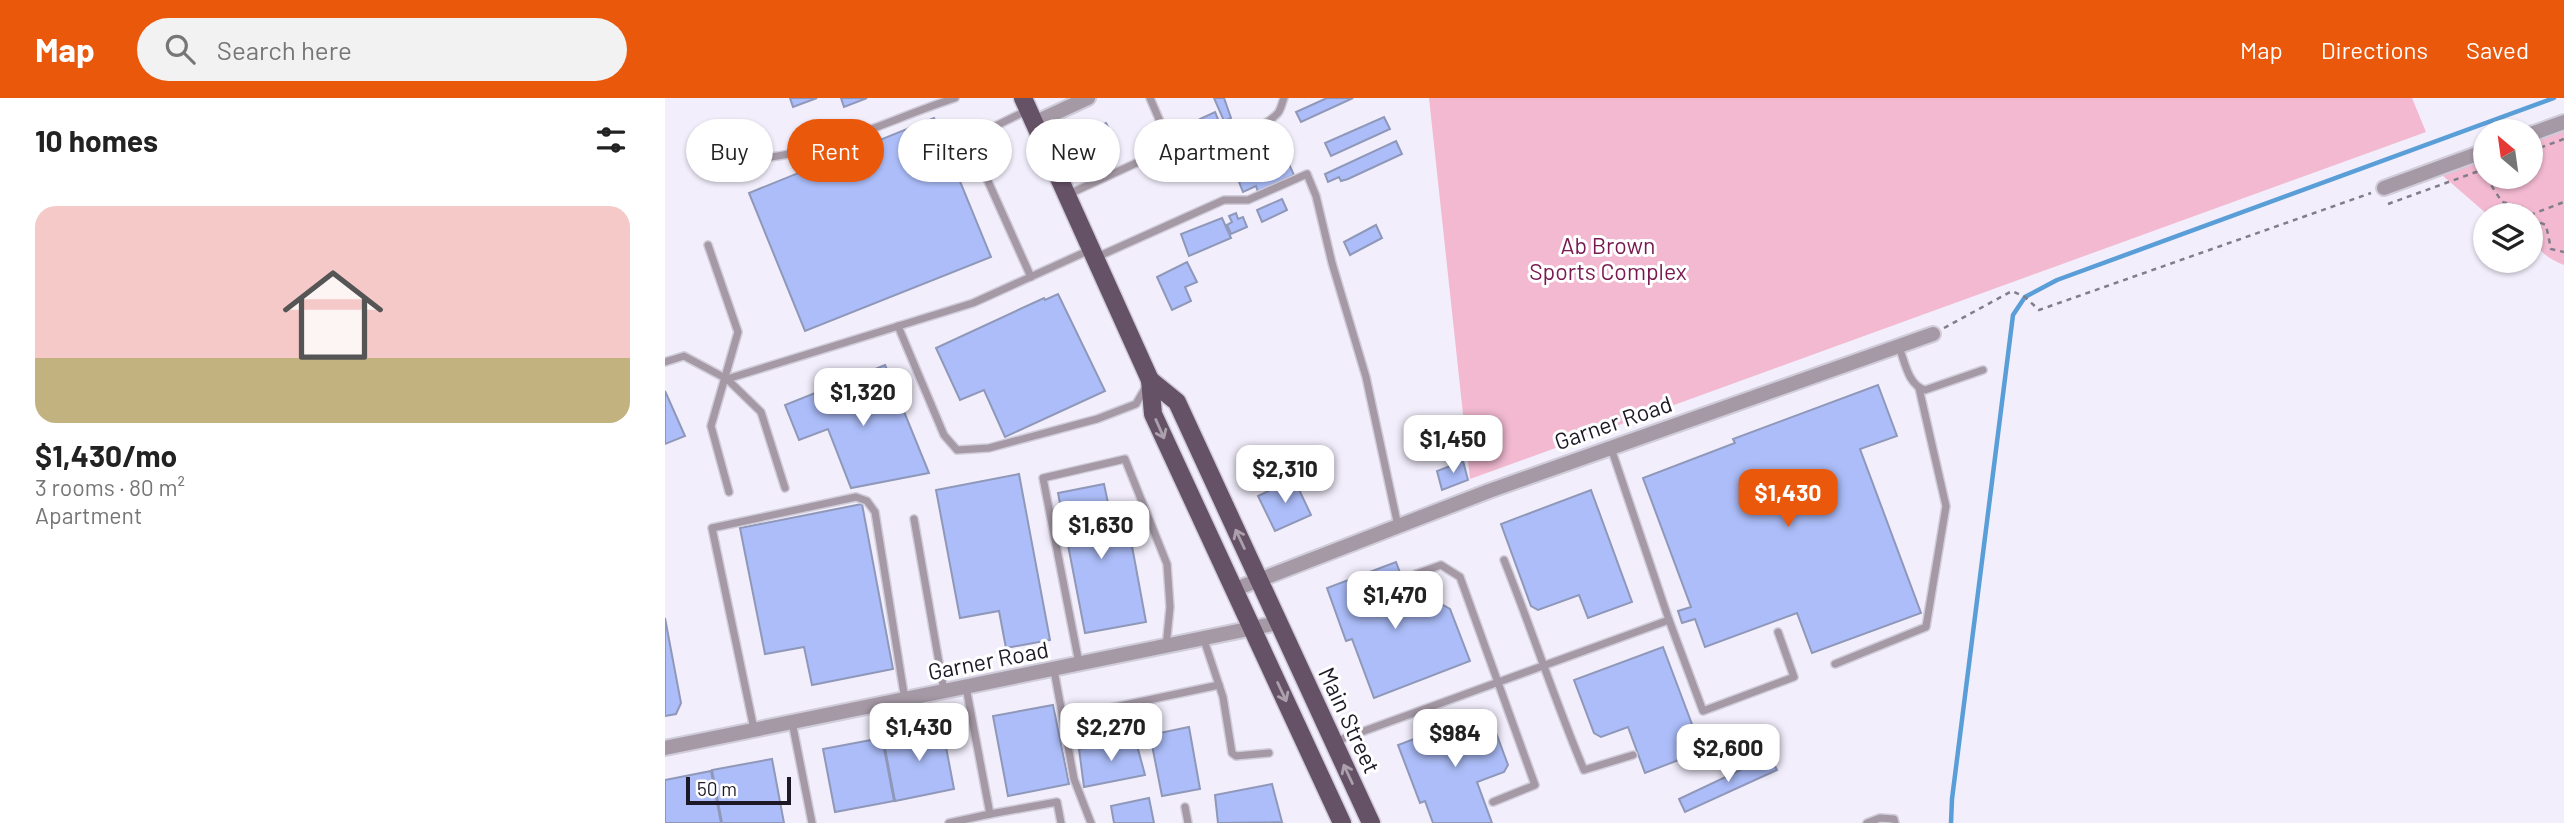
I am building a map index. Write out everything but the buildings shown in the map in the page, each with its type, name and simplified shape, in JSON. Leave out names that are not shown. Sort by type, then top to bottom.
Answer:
[{"type":"main road","name":"Main Street","points":[[1029,110],[1150,380],[1153,414],[1342,823]]},
{"type":"main road","name":"Main Street","points":[[1150,380],[1177,402],[1371,823]]},
{"type":"street","points":[[1029,110],[1089,98]]},
{"type":"street","points":[[2543,130],[2564,122]]},
{"type":"street","points":[[2384,188],[2473,155]]},
{"type":"street","name":"Garner Road","points":[[1233,590],[1611,447],[1933,334]]},
{"type":"street","name":"Garner Road","points":[[665,748],[1279,623]]},
{"type":"lane","points":[[773,156],[819,147],[955,98]]},
{"type":"lane","points":[[1150,98],[1159,119]]},
{"type":"lane","points":[[1270,119],[1280,112],[1284,98]]},
{"type":"lane","points":[[1029,110],[969,139],[1031,276]]},
{"type":"lane","points":[[1068,195],[1134,164]]},
{"type":"lane","points":[[727,379],[973,303],[1031,276],[1224,201],[1248,200],[1307,174],[1316,195],[1332,263],[1366,377],[1398,526]]},
{"type":"lane","points":[[708,246],[738,331],[712,426],[729,492]]},
{"type":"lane","points":[[898,326],[944,435],[957,450],[989,448],[1097,419],[1136,404],[1150,380]]},
{"type":"lane","points":[[1899,346],[1913,384],[1919,388],[1926,390],[1983,370]]},
{"type":"lane","points":[[665,362],[684,356],[727,379],[761,412],[785,488]]},
{"type":"lane","points":[[1835,664],[1926,627],[1946,506],[1919,388]]},
{"type":"lane","points":[[1611,447],[1669,620],[1703,711],[1794,677],[1778,632]]},
{"type":"lane","points":[[1080,665],[1043,478],[1125,460],[1167,565],[1170,607],[1166,647]]},
{"type":"lane","points":[[754,730],[712,528],[856,497],[867,501],[874,512],[905,700]]},
{"type":"lane","points":[[914,519],[944,692]]},
{"type":"lane","points":[[1504,561],[1535,636],[1543,666],[1584,770],[1633,755]]},
{"type":"lane","points":[[1416,574],[1441,565],[1460,578],[1535,785],[1493,802]]},
{"type":"lane","points":[[1333,742],[1669,620]]},
{"type":"lane","points":[[1204,640],[1219,685],[1232,753],[1237,756],[1269,753]]},
{"type":"lane","points":[[1054,670],[1075,779],[1091,823]]},
{"type":"lane","points":[[1063,718],[1219,685]]},
{"type":"lane","points":[[966,687],[990,814]]},
{"type":"lane","points":[[792,722],[813,823]]},
{"type":"lane","points":[[949,823],[1057,802],[1061,823]]},
{"type":"lane","points":[[1185,807],[1188,823]]},
{"type":"lane","points":[[1867,823],[1880,818],[1894,819],[1895,823]]},
{"type":"path","points":[[2543,147],[2564,139]]},
{"type":"path","points":[[2388,204],[2473,173]]},
{"type":"path","points":[[1933,334],[2013,291],[2025,297],[2039,310],[2235,243],[2384,188]]},
{"type":"path","points":[[2492,189],[2504,203]]},
{"type":"path","points":[[2543,210],[2564,202]]},
{"type":"path","points":[[2543,223],[2546,225],[2551,249],[2564,252]]},
{"type":"green space","name":"Ab Brown Sports Complex","points":[[1429,98],[2412,98],[2426,132],[1470,479]]},
{"type":"green space","points":[[2564,130],[2564,265],[2543,253],[2543,203],[2474,203],[2442,175],[2473,163],[2473,189],[2543,189],[2543,138]]},
{"type":"waterway","points":[[1951,823],[2013,315],[2025,297],[2057,280],[2554,98]]}]
